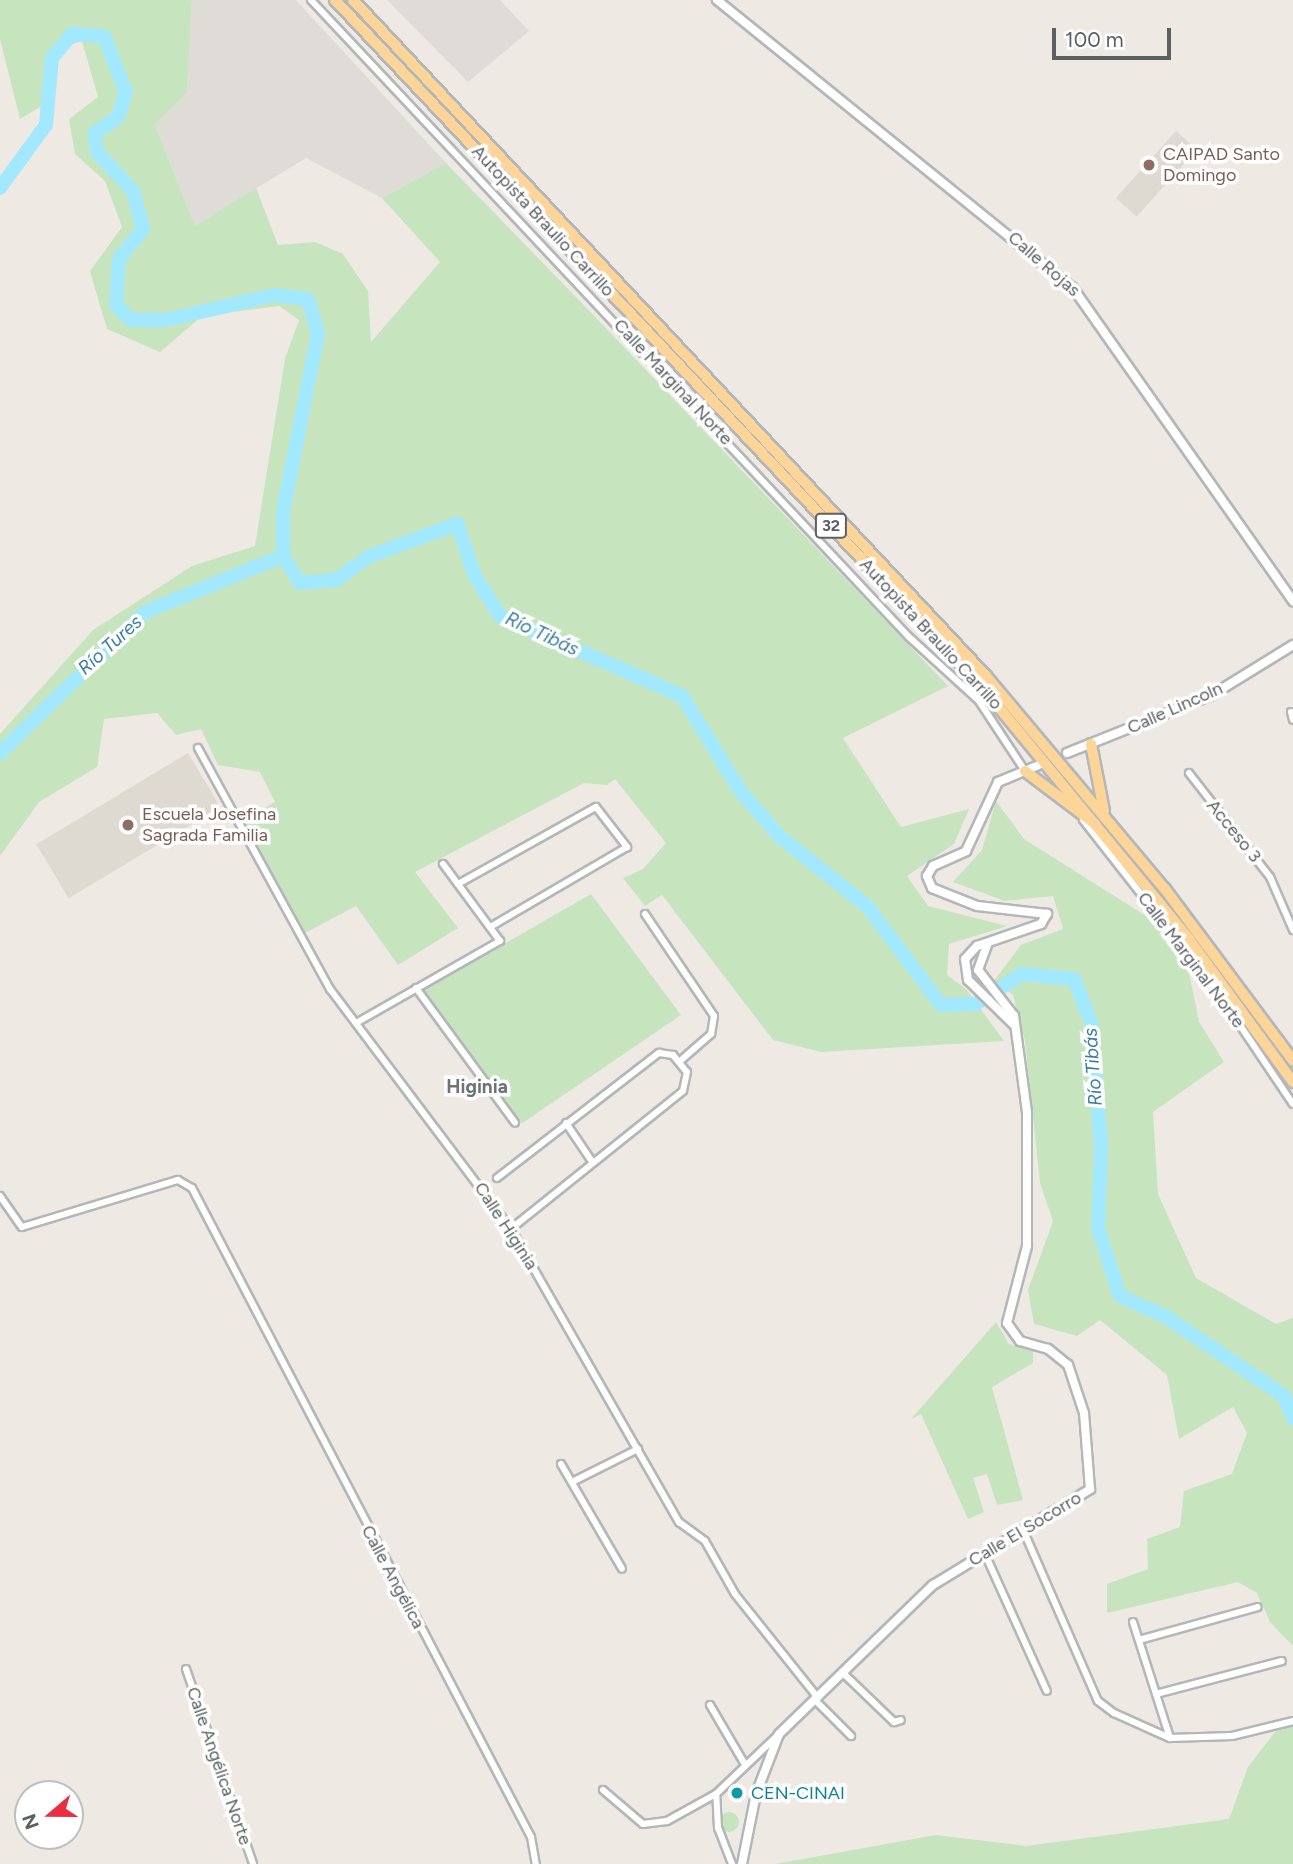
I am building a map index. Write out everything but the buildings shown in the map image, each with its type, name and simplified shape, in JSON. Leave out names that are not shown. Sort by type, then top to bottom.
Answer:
[{"type":"highway","name":"Autopista Braulio Carrillo","points":[[335,0],[978,682],[1096,825],[1293,1082]]},
{"type":"highway","name":"Autopista Braulio Carrillo","points":[[353,0],[986,676],[1107,817],[1293,1061]]},
{"type":"highway","points":[[1026,771],[1083,820],[1096,825],[1107,817],[1091,744]]},
{"type":"street","name":"Calle Marginal Norte","points":[[311,0],[909,637],[979,701],[1026,771]]},
{"type":"street","name":"Calle Rojas","points":[[717,0],[1073,288],[1293,601]]},
{"type":"street","name":"Calle Lincoln","points":[[1091,744],[1212,695],[1293,645]]},
{"type":"street","points":[[1068,753],[1091,744]]},
{"type":"street","name":"Calle Higinia","points":[[198,748],[330,989],[511,1229],[688,1534],[705,1541],[735,1594],[816,1699],[851,1736]]},
{"type":"street","points":[[1014,1025],[975,988],[965,959],[973,947],[987,945],[1041,925],[1047,914],[977,906],[932,888],[927,876],[933,866],[966,851],[998,782],[1039,765]]},
{"type":"street","name":"Acceso 3","points":[[1189,773],[1270,877],[1293,930]]},
{"type":"street","points":[[458,884],[596,807],[627,847],[490,927]]},
{"type":"street","name":"Calle Marginal Norte","points":[[1083,820],[1209,980],[1293,1104]]},
{"type":"street","points":[[356,1023],[500,941],[443,864]]},
{"type":"street","points":[[645,914],[714,1016],[712,1034],[680,1061]]},
{"type":"street","name":"Calle El Socorro","points":[[742,1864],[755,1794],[779,1734],[933,1585],[1083,1498],[1091,1479],[1084,1413],[1068,1365],[1048,1349],[1020,1341],[1007,1323],[1027,1246],[1027,1112],[1014,1025],[1007,1003],[983,979],[978,965],[987,945]]},
{"type":"street","points":[[416,988],[515,1123]]},
{"type":"street","points":[[497,1178],[659,1053],[680,1061],[688,1078],[683,1091],[511,1229]]},
{"type":"street","points":[[566,1123],[593,1163]]},
{"type":"street","name":"Calle Angélica","points":[[0,1196],[22,1227],[186,1182],[246,1290],[531,1837],[536,1864]]},
{"type":"street","points":[[572,1482],[638,1449]]},
{"type":"street","points":[[561,1464],[622,1569]]},
{"type":"street","points":[[1024,1532],[1098,1701],[1170,1738],[1233,1736],[1293,1721]]},
{"type":"street","points":[[985,1554],[1047,1690]]},
{"type":"street","points":[[1139,1640],[1258,1606]]},
{"type":"street","points":[[1133,1622],[1170,1738]]},
{"type":"street","points":[[1156,1693],[1282,1661]]},
{"type":"street","name":"Calle Angélica Norte","points":[[186,1669],[253,1864]]},
{"type":"street","points":[[843,1673],[894,1722],[901,1720]]},
{"type":"street","points":[[710,1705],[719,1731],[744,1763]]},
{"type":"street","points":[[603,1790],[643,1824],[667,1821],[716,1794],[744,1763],[779,1734]]},
{"type":"street","points":[[716,1794],[718,1828],[732,1864]]},
{"type":"shaded area","points":[[192,0],[296,0],[446,163],[382,198],[306,158],[195,226],[155,125],[187,92]]},
{"type":"shaded area","points":[[387,0],[500,0],[529,31],[468,82]]},
{"type":"shaded area","points":[[1176,131],[1197,150],[1137,217],[1116,198]]},
{"type":"shaded area","name":"Escuela Josefina Sagrada Familia","points":[[188,753],[220,807],[69,898],[36,844]]},
{"type":"green space","points":[[0,0],[192,0],[187,92],[155,125],[195,226],[256,188],[278,245],[315,242],[343,254],[368,291],[371,342],[440,262],[382,198],[446,163],[601,323],[948,686],[843,738],[901,827],[969,809],[954,844],[907,876],[928,906],[1007,926],[949,944],[947,975],[966,989],[1004,1041],[821,1052],[773,1040],[662,895],[645,906],[623,878],[643,869],[666,843],[615,779],[607,785],[584,783],[415,872],[458,928],[398,965],[356,906],[305,933],[243,822],[275,802],[260,772],[218,765],[201,729],[176,735],[157,713],[104,719],[97,767],[39,802],[0,856],[0,734],[93,630],[192,566],[255,546],[285,359],[299,320],[279,306],[202,316],[160,352],[107,329],[90,271],[122,227],[105,181],[75,154],[69,119],[98,97],[82,41],[49,52],[42,106],[20,119],[0,39]]},
{"type":"green space","points":[[996,801],[1024,839],[1151,919],[1189,972],[1199,1022],[1224,1062],[1153,1112],[1158,1194],[1196,1278],[1276,1324],[1293,1318],[1293,1646],[1270,1622],[1257,1593],[1238,1582],[1107,1613],[1107,1584],[1148,1569],[1147,1539],[1180,1527],[1184,1491],[1232,1474],[1247,1433],[1233,1407],[1179,1439],[1167,1375],[1100,1320],[1077,1336],[1034,1324],[1028,1290],[1053,1221],[1040,1183],[1025,1041],[1013,995],[994,981],[1021,945],[1063,929],[1053,896],[1005,901],[953,882],[982,850]]},
{"type":"green space","points":[[591,894],[681,1015],[521,1124],[422,991]]},
{"type":"green space","points":[[996,1322],[1009,1344],[1033,1350],[1033,1363],[992,1387],[1023,1500],[997,1505],[987,1474],[973,1478],[984,1512],[968,1519],[921,1414],[911,1419]]},
{"type":"green space","points":[[1293,1720],[1293,1864],[775,1864],[936,1835],[1026,1846],[1229,1819],[1248,1767],[1282,1723]]},
{"type":"green space","points":[[729,1812],[736,1815],[739,1822],[736,1829],[729,1832],[722,1829],[719,1822],[722,1815]]},
{"type":"waterway","name":"Río Tibás","points":[[0,188],[46,125],[52,58],[72,34],[104,36],[126,92],[118,117],[95,133],[97,152],[133,191],[143,229],[119,259],[116,305],[131,320],[166,320],[274,295],[308,299],[318,333],[283,512],[283,556],[300,583],[336,580],[370,556],[457,524],[475,576],[500,616],[682,696],[741,792],[779,836],[867,906],[941,1005],[976,1004],[1022,974],[1074,979],[1091,1022],[1101,1147],[1098,1228],[1120,1296],[1166,1317],[1284,1396],[1293,1418]]},
{"type":"waterway","name":"Río Tures","points":[[0,753],[145,612],[283,556]]},
{"type":"place","name":"CAIPAD Santo Domingo","points":[[1149,165]]},
{"type":"place","name":"Escuela Josefina Sagrada Familia","points":[[128,825]]},
{"type":"place","name":"CEN-CINAI","points":[[737,1793]]},
{"type":"district","name":"Higinia","points":[[477,1087]]}]
